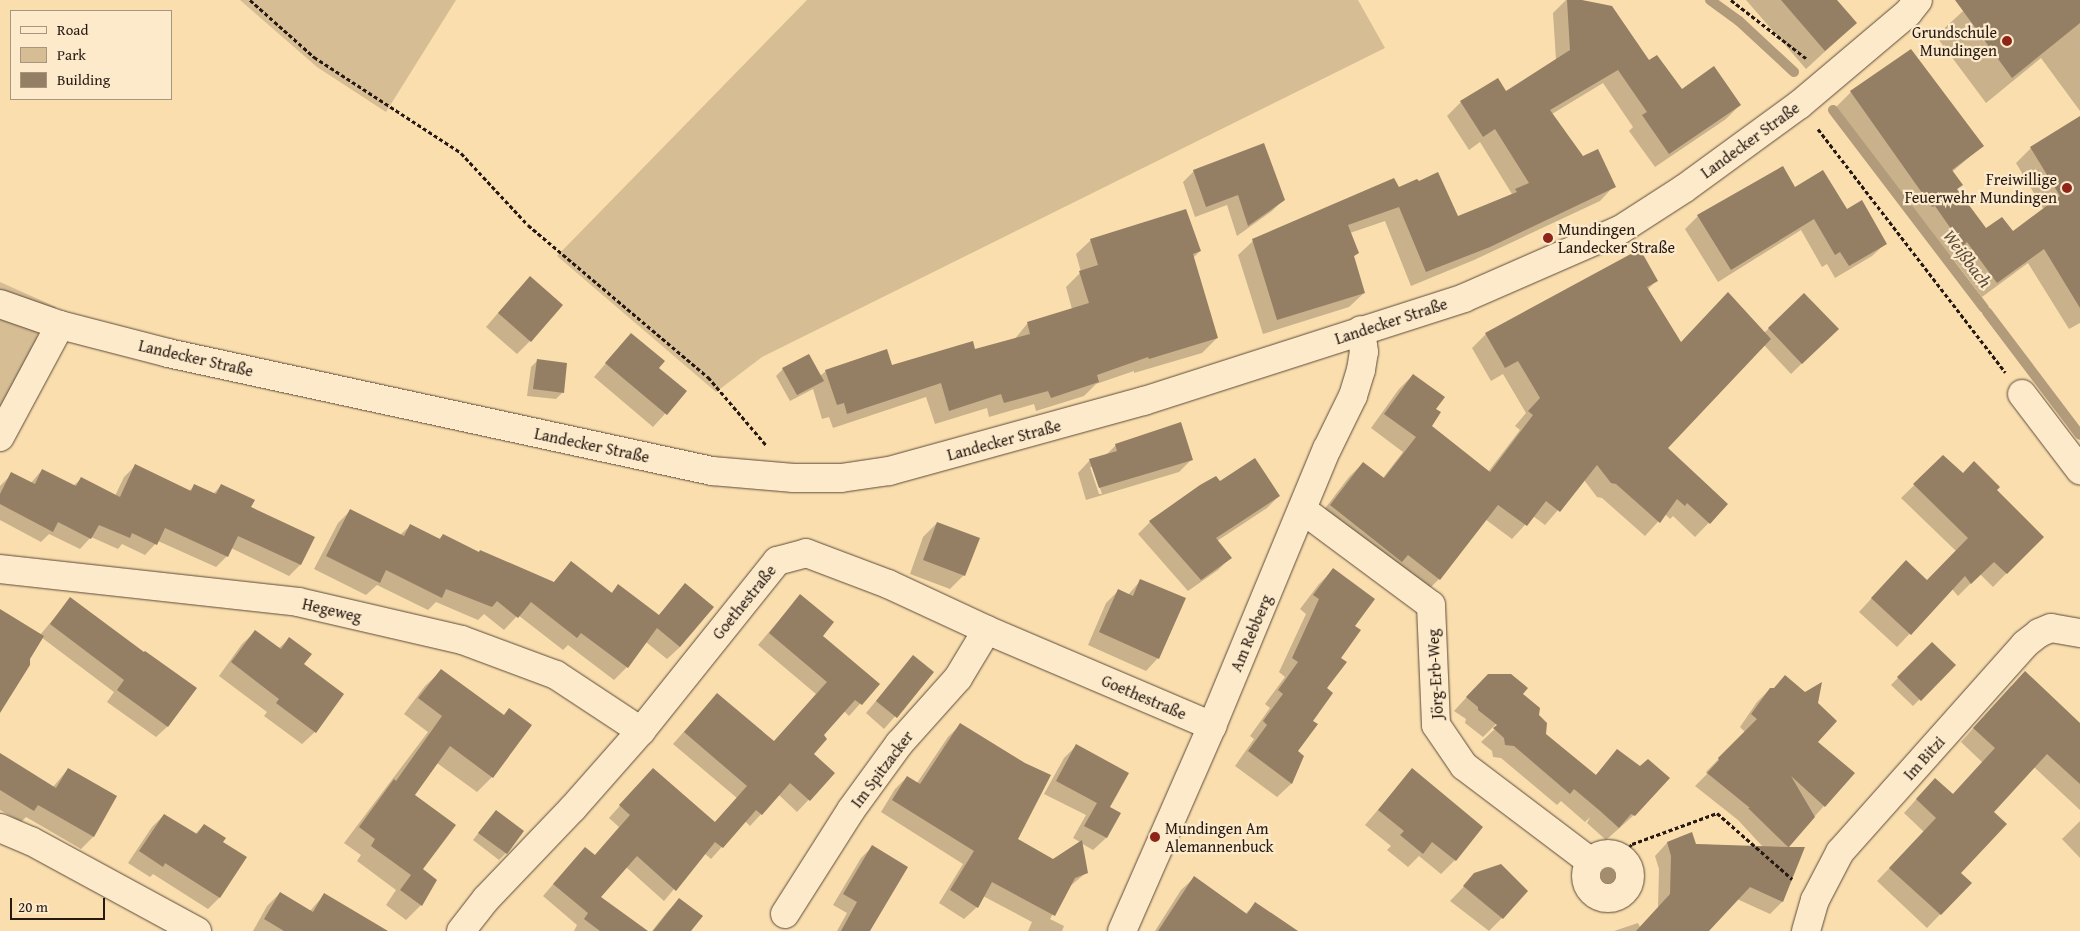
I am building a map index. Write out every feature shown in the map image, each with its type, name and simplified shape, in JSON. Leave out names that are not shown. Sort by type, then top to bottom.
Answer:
[{"type":"street","name":"Landecker Straße","points":[[0,304],[60,325],[168,353],[712,471],[794,478],[841,478],[889,471],[1144,401],[1464,298],[1620,230],[1685,188],[1799,105],[1908,13],[1918,0]]},
{"type":"street","points":[[0,437],[60,325]]},
{"type":"street","name":"Am Rebberg","points":[[1122,931],[1212,726],[1304,510],[1327,450],[1353,396],[1364,352],[1360,330]]},
{"type":"street","points":[[2022,394],[2080,470]]},
{"type":"street","name":"Jörg-Erb-Weg","points":[[1304,510],[1431,605],[1436,725],[1464,766],[1590,862]]},
{"type":"street","name":"Goethestraße","points":[[462,931],[486,899],[573,808],[641,731],[777,561],[787,558],[806,553],[888,584],[987,630],[1212,726]]},
{"type":"street","name":"Hegeweg","points":[[0,569],[298,602],[462,640],[556,675],[641,731]]},
{"type":"street","name":"Im Bitzi","points":[[1806,931],[1815,900],[1840,852],[2025,644],[2039,633],[2051,628],[2080,633]]},
{"type":"street","name":"Im Spitzacker","points":[[785,914],[851,810],[899,744],[958,678],[987,630]]},
{"type":"street","points":[[0,828],[31,841],[197,931]]},
{"type":"street","points":[[1604,854],[1619,857],[1628,867],[1630,880],[1624,891],[1614,897],[1600,896],[1589,888],[1586,874],[1590,862],[1604,854]]},
{"type":"path","points":[[250,0],[314,57],[461,153],[528,225],[708,377],[794,478]]},
{"type":"path","points":[[1731,0],[1831,78]]},
{"type":"path","points":[[1799,105],[2022,394]]},
{"type":"path","points":[[1619,857],[1632,844],[1717,813],[1815,900]]},
{"type":"green space","points":[[240,0],[456,0],[386,112],[317,67]]},
{"type":"green space","points":[[807,0],[1358,0],[1385,48],[762,357],[716,392],[557,256]]},
{"type":"green space","points":[[0,282],[56,307],[38,333],[31,362],[0,416]]},
{"type":"building","points":[[1567,0],[1582,0],[1612,6],[1649,60],[1657,55],[1682,89],[1714,66],[1741,105],[1669,154],[1642,115],[1647,112],[1618,70],[1550,110],[1583,156],[1598,149],[1616,187],[1490,247],[1426,272],[1399,207],[1348,225],[1359,253],[1354,256],[1365,293],[1277,320],[1252,239],[1394,178],[1399,187],[1417,179],[1419,181],[1438,172],[1458,216],[1517,192],[1515,189],[1529,183],[1495,129],[1483,137],[1460,101],[1498,78],[1506,91],[1570,50]]},
{"type":"building","points":[[1781,0],[1837,0],[1857,23],[1825,51]]},
{"type":"building","name":"Grundschule Mundingen","points":[[1955,0],[2080,0],[2080,23],[2012,78]]},
{"type":"building","points":[[1911,49],[1984,146],[1952,170],[1963,185],[1957,189],[1986,228],[2002,217],[2013,231],[2060,196],[2030,147],[2080,116],[2080,308],[2044,249],[1997,283],[1967,242],[1963,246],[1935,206],[1932,207],[1850,91]]},
{"type":"building","points":[[1264,143],[1285,200],[1248,226],[1238,195],[1206,207],[1193,170]]},
{"type":"building","points":[[1783,166],[1795,187],[1823,170],[1847,209],[1862,200],[1887,244],[1849,266],[1840,252],[1835,255],[1814,219],[1731,270],[1697,215]]},
{"type":"building","points":[[1186,209],[1201,251],[1193,254],[1218,338],[1149,359],[1148,357],[1097,375],[1099,382],[1051,398],[1048,391],[1004,403],[1001,394],[949,411],[941,383],[847,414],[844,403],[837,405],[825,370],[887,349],[892,365],[973,341],[975,349],[1030,334],[1027,322],[1089,303],[1079,271],[1098,265],[1090,239]]},
{"type":"building","points":[[1640,249],[1658,281],[1647,287],[1681,342],[1728,292],[1771,339],[1668,448],[1728,504],[1710,524],[1687,503],[1685,506],[1677,499],[1660,523],[1616,484],[1611,483],[1597,465],[1560,512],[1546,501],[1527,526],[1498,505],[1440,580],[1408,555],[1402,562],[1330,505],[1363,462],[1384,478],[1416,437],[1384,414],[1413,374],[1445,397],[1436,409],[1441,412],[1432,426],[1490,472],[1533,415],[1528,411],[1540,398],[1518,361],[1505,368],[1485,333]]},
{"type":"building","points":[[530,276],[563,305],[531,342],[498,313]]},
{"type":"building","points":[[1804,293],[1839,329],[1802,364],[1768,328]]},
{"type":"building","points":[[631,333],[665,361],[659,368],[687,391],[667,415],[605,363]]},
{"type":"building","points":[[809,354],[824,381],[797,395],[782,368]]},
{"type":"building","points":[[537,359],[567,363],[564,393],[533,389]]},
{"type":"building","points":[[1181,422],[1193,460],[1099,488],[1089,459],[1117,451],[1115,444]]},
{"type":"building","points":[[1943,455],[1963,473],[1974,461],[2000,487],[1997,490],[2044,537],[2007,574],[1994,562],[1971,584],[1965,576],[1911,635],[1871,598],[1906,560],[1927,580],[1968,538],[1913,484]]},
{"type":"building","points":[[1255,458],[1280,496],[1216,538],[1232,558],[1201,580],[1149,521],[1200,485],[1216,476],[1220,481]]},
{"type":"building","points":[[135,464],[191,491],[194,484],[216,494],[221,484],[255,500],[251,507],[315,537],[301,565],[238,536],[228,557],[165,528],[157,545],[132,533],[130,538],[99,525],[91,539],[58,522],[53,532],[0,504],[0,494],[11,472],[35,484],[42,469],[76,486],[81,477],[120,497]]},
{"type":"building","points":[[350,509],[404,536],[410,524],[440,539],[443,534],[479,552],[480,550],[554,582],[571,561],[612,593],[618,584],[659,615],[685,583],[714,607],[680,647],[657,628],[628,668],[581,633],[577,638],[531,602],[518,618],[497,601],[492,607],[446,589],[442,598],[386,570],[380,583],[326,556]]},
{"type":"building","points":[[937,522],[980,538],[965,576],[923,560]]},
{"type":"building","points":[[1333,568],[1375,599],[1355,626],[1361,630],[1341,658],[1347,662],[1327,688],[1333,693],[1313,721],[1318,724],[1298,751],[1304,756],[1292,784],[1248,751],[1267,725],[1263,721],[1283,694],[1278,690],[1298,662],[1292,658],[1319,599],[1313,595]]},
{"type":"building","points":[[1140,579],[1186,598],[1159,659],[1099,632],[1118,589],[1133,596]]},
{"type":"building","points":[[800,594],[834,622],[823,636],[880,684],[862,705],[855,700],[824,735],[827,739],[814,754],[835,773],[810,801],[790,783],[762,815],[756,810],[723,848],[715,842],[676,891],[637,856],[601,897],[648,931],[600,931],[584,919],[588,913],[553,884],[585,847],[595,855],[630,815],[619,805],[653,768],[715,822],[747,786],[684,732],[717,693],[774,741],[827,682],[769,633]]},
{"type":"building","points":[[70,597],[144,652],[197,688],[168,727],[117,690],[124,680],[50,624]]},
{"type":"building","points":[[0,609],[44,636],[30,659],[30,665],[0,713]]},
{"type":"building","points":[[255,630],[281,649],[289,637],[312,654],[304,664],[344,694],[316,733],[276,703],[279,699],[231,662]]},
{"type":"building","points":[[1932,642],[1956,665],[1921,701],[1897,677]]},
{"type":"building","points":[[913,655],[934,672],[897,718],[876,701]]},
{"type":"building","points":[[441,669],[504,715],[509,708],[532,725],[493,778],[450,746],[415,795],[456,825],[423,869],[437,880],[422,906],[400,890],[411,875],[371,846],[375,839],[359,827],[394,779],[396,781],[442,716],[418,698]]},
{"type":"building","points":[[2025,671],[2080,723],[2080,784],[2047,754],[1994,812],[2007,824],[1961,873],[1972,883],[1941,915],[1889,868],[1936,818],[1916,799],[1935,778],[1953,794],[1995,748],[1973,728]]},
{"type":"building","points":[[1488,674],[1511,674],[1528,688],[1523,694],[1540,708],[1539,715],[1547,723],[1546,734],[1596,775],[1617,749],[1640,766],[1648,759],[1670,778],[1635,816],[1631,814],[1619,828],[1574,789],[1570,794],[1514,746],[1505,745],[1504,738],[1493,728],[1497,725],[1478,710],[1478,707],[1466,697]]},
{"type":"building","points":[[1785,675],[1805,692],[1822,682],[1818,703],[1837,721],[1818,742],[1855,773],[1825,807],[1791,776],[1815,817],[1789,847],[1805,847],[1783,902],[1750,887],[1709,931],[1636,931],[1670,894],[1671,856],[1667,842],[1692,832],[1696,844],[1788,847],[1748,808],[1750,808],[1707,773],[1719,760],[1718,758],[1757,719],[1751,714],[1770,688],[1774,688]]},
{"type":"building","points":[[960,723],[1025,763],[1051,775],[1018,839],[1053,859],[1082,840],[1088,873],[1075,878],[1055,916],[992,882],[978,908],[950,890],[974,851],[892,800],[907,776],[920,784]]},
{"type":"building","points":[[1076,744],[1129,773],[1110,807],[1121,813],[1107,838],[1084,826],[1097,803],[1056,781]]},
{"type":"building","points":[[0,753],[56,788],[68,768],[117,796],[94,837],[38,805],[34,811],[0,790]]},
{"type":"building","points":[[1412,768],[1483,827],[1456,861],[1432,842],[1423,854],[1400,835],[1404,831],[1378,810]]},
{"type":"building","points":[[496,810],[524,831],[507,854],[478,833]]},
{"type":"building","points":[[164,814],[197,834],[204,824],[226,838],[223,842],[247,857],[220,898],[165,863],[163,867],[139,851]]},
{"type":"building","points":[[872,845],[908,867],[870,931],[841,931],[857,902],[843,894]]},
{"type":"building","points":[[1501,864],[1528,891],[1503,919],[1463,886],[1474,873]]},
{"type":"building","points":[[1194,876],[1247,914],[1255,902],[1298,931],[1158,931]]},
{"type":"building","points":[[280,892],[313,912],[324,893],[388,931],[284,931],[264,919]]},
{"type":"building","points":[[679,898],[703,916],[691,931],[653,931]]},
{"type":"waterway","name":"Weißbach","points":[[1710,0],[1739,21],[1794,72]]},
{"type":"waterway","name":"Weißbach","points":[[1833,110],[1984,308]]},
{"type":"waterway","name":"Weißbach","points":[[1987,312],[2080,435]]},
{"type":"place","name":"Grundschule Mundingen","points":[[2007,41]]},
{"type":"place","name":"Freiwillige Feuerwehr Mundingen","points":[[2067,188]]},
{"type":"place","name":"Mundingen Landecker Straße","points":[[1548,238]]},
{"type":"place","name":"Mundingen Am Alemannenbuck","points":[[1155,837]]}]
